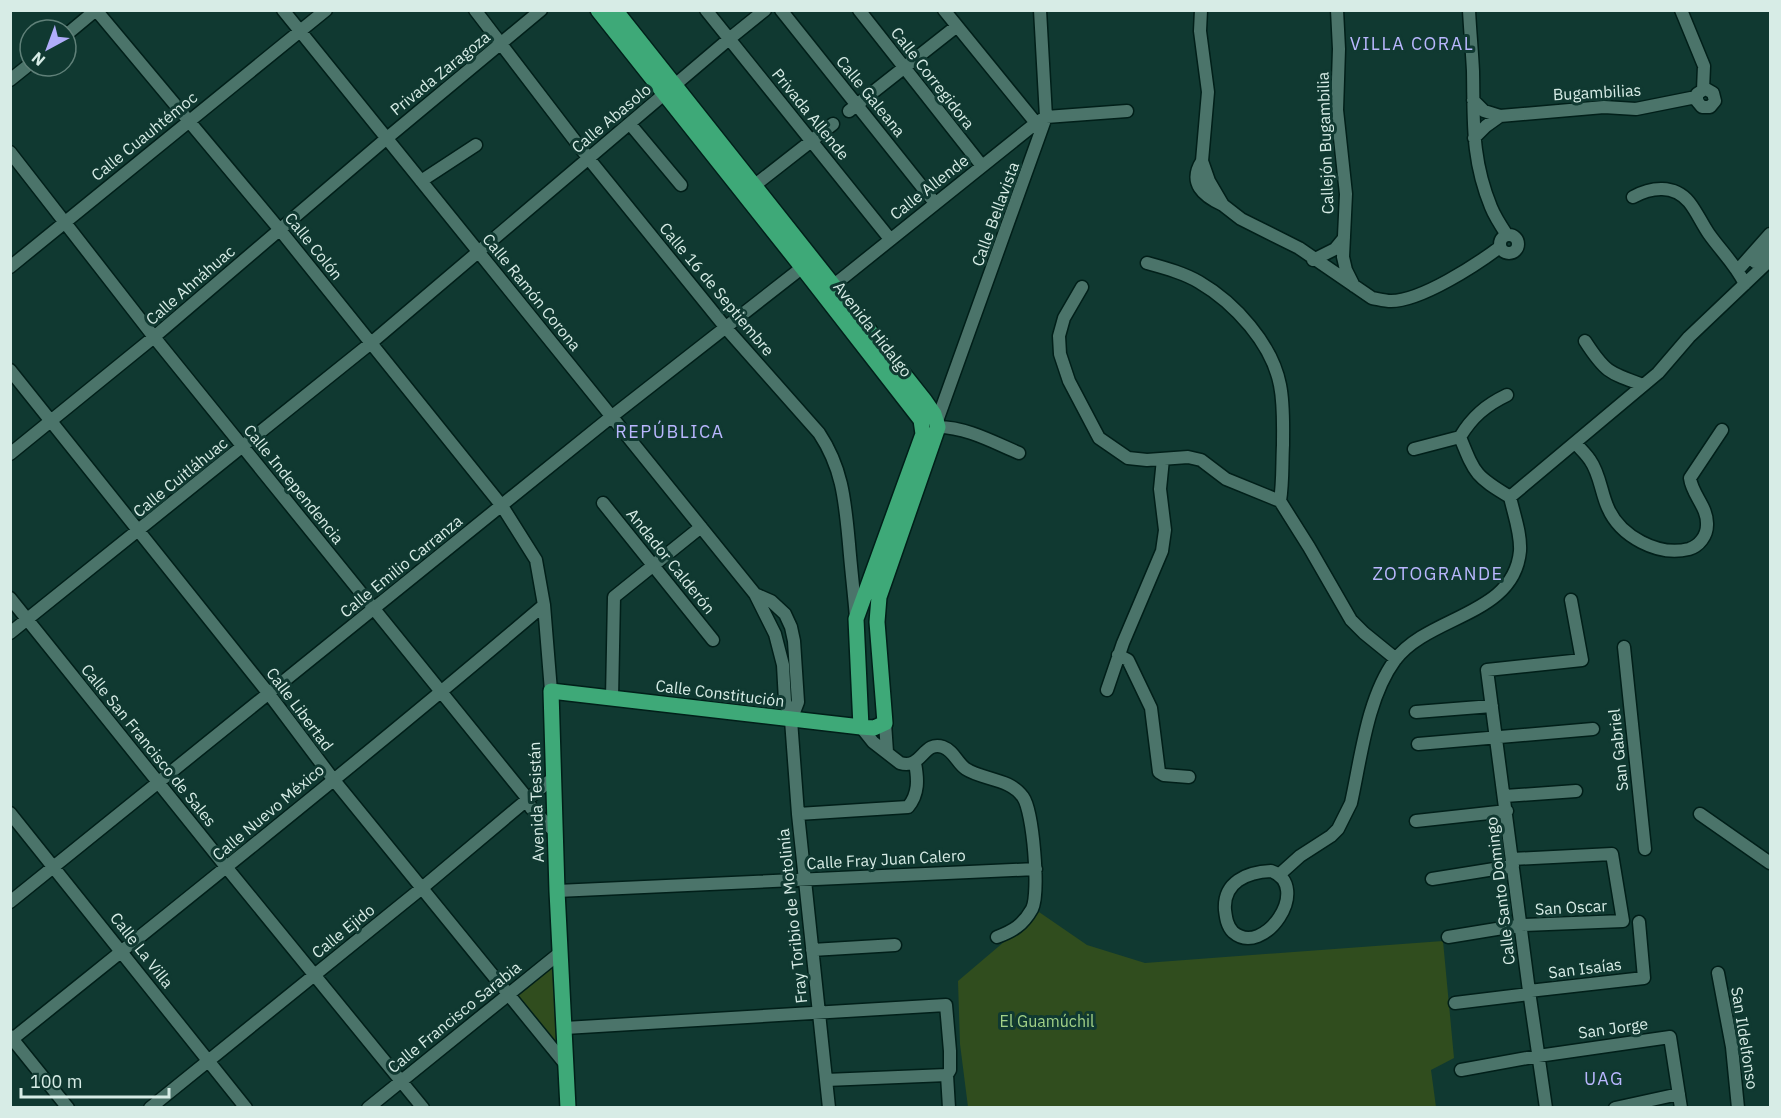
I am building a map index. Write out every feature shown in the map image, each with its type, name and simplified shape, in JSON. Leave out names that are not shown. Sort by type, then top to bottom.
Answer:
[{"type":"main road","name":"Avenida Hidalgo","points":[[598,10],[755,185],[808,263],[834,285],[890,368],[921,420],[923,435],[856,619],[861,727]]},
{"type":"main road","name":"Avenida Hidalgo","points":[[615,10],[670,90],[890,368],[925,401],[937,424]]},
{"type":"main road","points":[[885,723],[877,622],[879,597],[937,424]]},
{"type":"main road","name":"Calle Constitución","points":[[551,691],[861,727],[874,728],[885,723]]},
{"type":"main road","name":"Avenida Tesistán","points":[[551,691],[557,891],[568,1107]]},
{"type":"street","points":[[78,25],[96,10]]},
{"type":"street","name":"Calle Colón","points":[[96,10],[280,230],[502,506]]},
{"type":"street","name":"Calle Ramón Corona","points":[[284,10],[755,594],[775,634],[783,665],[785,702],[791,720]]},
{"type":"street","name":"Calle Cuauhtémoc","points":[[10,267],[326,10]]},
{"type":"street","name":"Calle 16 de Septiembre","points":[[475,10],[589,159],[726,328],[819,433],[831,450],[844,496],[856,619]]},
{"type":"street","name":"Privada Zaragoza","points":[[387,138],[541,10]]},
{"type":"street","name":"Privada Allende","points":[[706,10],[890,239]]},
{"type":"street","name":"Calle Abasolo","points":[[478,251],[765,10]]},
{"type":"street","name":"Calle Galeana","points":[[781,10],[837,81],[853,108],[868,120],[935,203]]},
{"type":"street","name":"Calle Corregidora","points":[[859,10],[982,166]]},
{"type":"street","points":[[944,10],[1041,120],[1127,111]]},
{"type":"street","name":"Calle Bellavista","points":[[937,424],[1039,139],[1041,120],[1040,10]]},
{"type":"street","points":[[1200,10],[1200,31],[1208,92],[1202,161],[1197,170],[1199,187],[1204,194],[1241,219],[1299,248],[1313,260],[1372,298],[1393,301],[1414,296],[1465,271],[1500,247],[1501,239],[1507,235],[1492,210],[1482,184],[1474,138],[1469,10]]},
{"type":"street","name":"Callejón Bugambilia","points":[[1337,10],[1339,50],[1337,110],[1346,194],[1344,264],[1354,287]]},
{"type":"street","name":"Bugambilias","points":[[1500,116],[1593,107],[1636,109],[1699,94],[1704,66],[1681,10]]},
{"type":"street","points":[[853,108],[957,26]]},
{"type":"street","points":[[1473,100],[1484,111],[1500,116]]},
{"type":"street","points":[[1474,138],[1500,116]]},
{"type":"street","name":"Calle Allende","points":[[834,285],[1041,120]]},
{"type":"street","points":[[630,124],[681,185]]},
{"type":"street","points":[[755,185],[833,124]]},
{"type":"street","name":"Calle Ahnáhuac","points":[[10,454],[154,337],[387,138]]},
{"type":"street","points":[[421,181],[476,145]]},
{"type":"street","name":"Calle Independencia","points":[[10,152],[154,337],[527,798],[531,808],[555,832]]},
{"type":"street","points":[[1633,197],[1646,190],[1662,189],[1688,201],[1709,234],[1741,276]]},
{"type":"street","points":[[1741,276],[1770,234]]},
{"type":"street","points":[[1313,260],[1335,249],[1344,238]]},
{"type":"street","points":[[1510,497],[1658,373],[1741,276],[1770,246]]},
{"type":"street","name":"Calle Cuitláhuac","points":[[10,633],[371,343],[478,251]]},
{"type":"street","points":[[1741,276],[1770,260]]},
{"type":"street","name":"Calle Emilio Carranza","points":[[10,902],[612,417],[808,263]]},
{"type":"street","points":[[1147,263],[1167,268],[1199,282],[1227,302],[1252,329],[1269,355],[1280,382],[1283,402],[1280,501]]},
{"type":"street","points":[[1082,287],[1064,318],[1059,336],[1060,354],[1069,381],[1099,438],[1128,458],[1147,460],[1188,457],[1201,460],[1226,479],[1280,501],[1351,620],[1396,659]]},
{"type":"street","points":[[1585,341],[1606,370],[1643,385]]},
{"type":"street","name":"Calle Libertad","points":[[10,370],[269,694],[333,779],[566,1065]]},
{"type":"street","points":[[1414,449],[1460,437],[1470,421],[1480,411],[1507,395]]},
{"type":"street","points":[[937,424],[964,430],[1019,453]]},
{"type":"street","points":[[1575,443],[1594,466],[1608,509],[1617,523],[1644,544],[1678,552],[1692,548],[1703,539],[1707,527],[1706,514],[1691,486],[1690,478],[1722,430]]},
{"type":"street","points":[[1280,874],[1300,856],[1326,841],[1338,829],[1351,803],[1371,715],[1384,678],[1396,659],[1422,635],[1493,599],[1503,591],[1517,566],[1520,550],[1517,524],[1510,497],[1477,476],[1460,437]]},
{"type":"street","points":[[1107,690],[1118,655],[1162,551],[1165,530],[1160,489],[1163,459]]},
{"type":"street","name":"Andador Calderón","points":[[603,503],[714,640]]},
{"type":"street","name":"Avenida Tesistán","points":[[502,506],[536,560],[544,605],[551,691]]},
{"type":"street","points":[[612,698],[614,597],[701,527]]},
{"type":"street","name":"Calle Ramón Corona","points":[[755,594],[771,601],[785,614],[791,627],[798,702],[791,720]]},
{"type":"street","name":"Calle San Francisco de Sales","points":[[10,598],[423,1107]]},
{"type":"street","name":"Calle Santo Domingo","points":[[1546,1107],[1487,670],[1582,660],[1571,600]]},
{"type":"street","name":"Calle Nuevo México","points":[[11,1039],[227,868],[441,693],[544,605]]},
{"type":"street","name":"San Gabriel","points":[[1624,647],[1645,849]]},
{"type":"street","points":[[1118,655],[1128,660],[1151,708],[1158,772],[1164,775],[1190,777]]},
{"type":"street","points":[[1416,712],[1492,706]]},
{"type":"street","name":"Fray Toribio de Motolinía","points":[[791,720],[798,814],[829,1107]]},
{"type":"street","points":[[885,723],[887,752]]},
{"type":"street","points":[[861,727],[873,742],[900,763],[906,765],[915,763],[929,748],[936,745],[945,747],[967,769],[1000,781],[1021,794],[1027,804],[1036,869],[1033,907],[1020,926],[997,937]]},
{"type":"street","points":[[1418,744],[1593,729]]},
{"type":"street","points":[[798,814],[908,807],[916,793],[915,763]]},
{"type":"street","name":"Calle Ejido","points":[[150,1107],[422,888],[527,798],[554,778]]},
{"type":"street","points":[[1504,796],[1576,791]]},
{"type":"street","points":[[1416,821],[1507,811]]},
{"type":"street","name":"Calle La Villa","points":[[10,813],[246,1107]]},
{"type":"street","points":[[1700,814],[1770,863]]},
{"type":"street","name":"San Oscar","points":[[1448,937],[1521,926],[1623,921],[1612,854],[1513,862]]},
{"type":"street","points":[[1432,879],[1513,862]]},
{"type":"street","name":"Calle Fray Juan Calero","points":[[557,891],[1036,869]]},
{"type":"street","points":[[1271,871],[1280,874],[1285,880],[1287,897],[1279,919],[1271,928],[1256,937],[1246,938],[1234,932],[1228,925],[1225,906],[1231,886],[1239,878],[1249,873],[1271,871]]},
{"type":"street","name":"San Isaías","points":[[1455,1003],[1644,978],[1639,922]]},
{"type":"street","points":[[812,950],[895,945]]},
{"type":"street","name":"Calle Francisco Sarabia","points":[[368,1107],[561,952]]},
{"type":"street","name":"San Ildelfonso","points":[[1718,973],[1731,1047],[1738,1107]]},
{"type":"street","points":[[565,1028],[946,1005],[950,1051],[950,1070],[947,1075],[949,1107]]},
{"type":"street","name":"San Jorge","points":[[1461,1070],[1538,1056],[1670,1037],[1681,1107]]},
{"type":"street","points":[[11,1039],[68,1107]]},
{"type":"street","points":[[826,1080],[947,1075]]},
{"type":"street","points":[[1615,1107],[1679,1094]]},
{"type":"green space","name":"El Guamúchil","points":[[1039,912],[1087,945],[1145,963],[1443,941],[1454,1058],[1431,1070],[1436,1107],[968,1107],[960,1044],[958,981]]},
{"type":"green space","points":[[556,959],[559,1049],[513,994]]},
{"type":"district","name":"VILLA CORAL","points":[[1412,44]]},
{"type":"district","name":"REPÚBLICA","points":[[670,432]]},
{"type":"district","name":"ZOTOGRANDE","points":[[1438,574]]},
{"type":"district","name":"UAG","points":[[1604,1079]]}]
